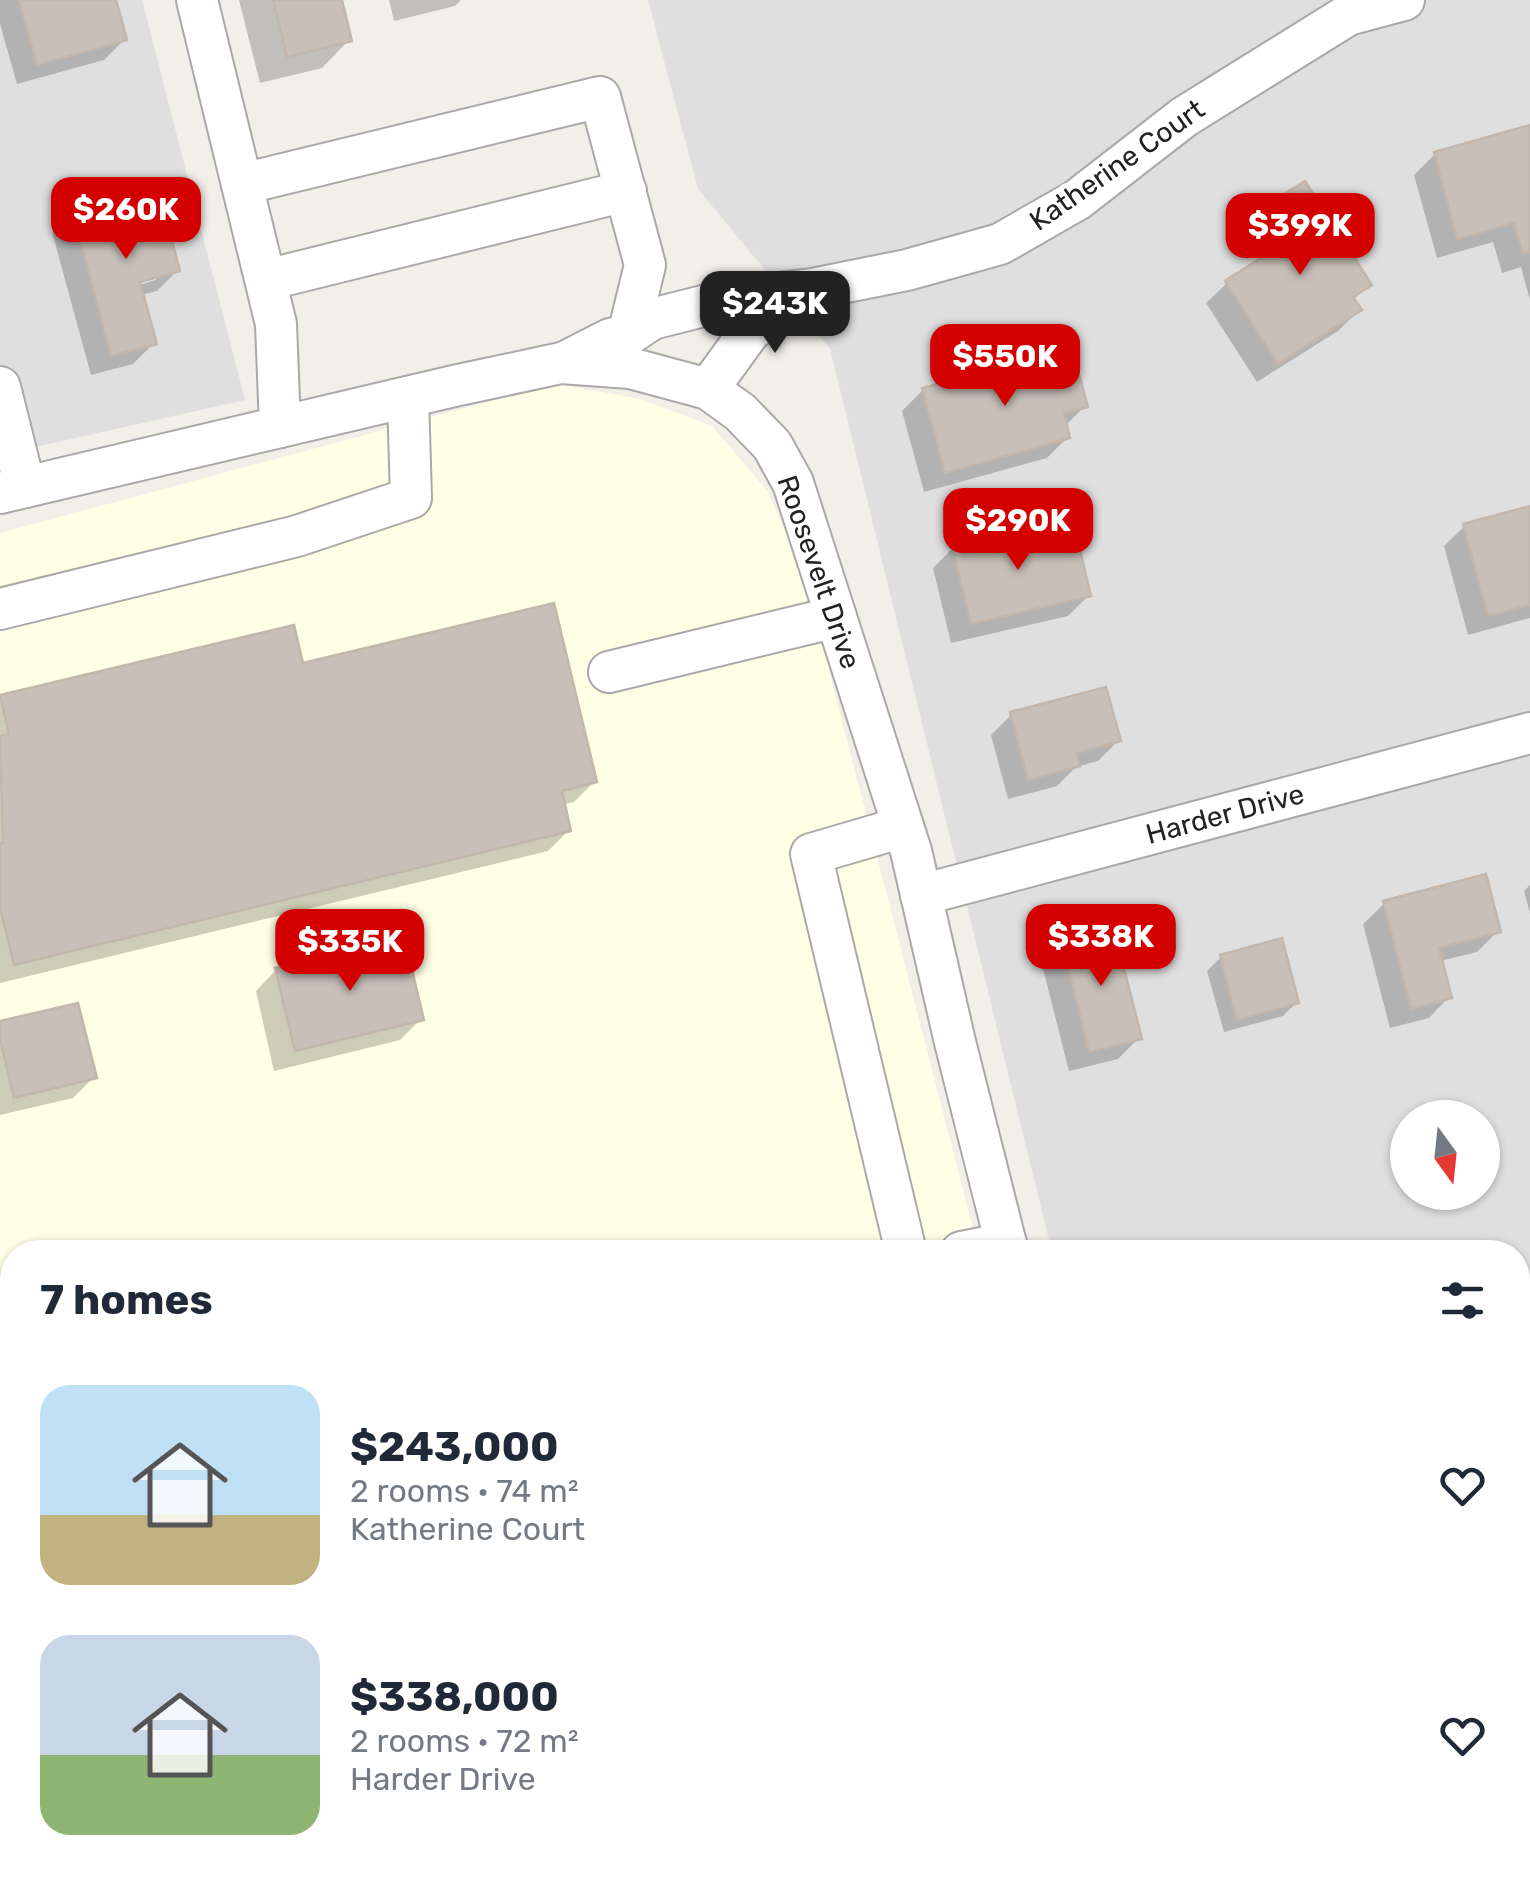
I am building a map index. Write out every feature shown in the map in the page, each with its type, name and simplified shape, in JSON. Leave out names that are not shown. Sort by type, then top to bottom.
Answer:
[{"type":"street","points":[[196,0],[276,324],[280,427]]},
{"type":"street","name":"Katherine Court","points":[[562,364],[628,335],[652,319],[735,298],[812,289],[907,270],[1000,244],[1078,200],[1184,117],[1348,15],[1404,0]]},
{"type":"street","points":[[242,184],[600,97],[646,265],[628,335]]},
{"type":"street","points":[[266,280],[626,191]]},
{"type":"street","name":"Katherine Court","points":[[708,388],[750,330],[812,289]]},
{"type":"street","name":"Roosevelt Drive","points":[[12,490],[408,396],[562,364],[630,368],[708,388],[740,412],[772,446],[793,484],[903,826],[1005,1240]]},
{"type":"street","points":[[0,387],[12,490]]},
{"type":"street","points":[[0,610],[297,536],[411,498],[408,396]]},
{"type":"street","points":[[609,672],[836,618]]},
{"type":"street","name":"Harder Drive","points":[[920,895],[1530,732]]},
{"type":"street","points":[[903,826],[811,854],[903,1240]]},
{"type":"shaded area","points":[[0,0],[142,0],[245,400],[0,455]]},
{"type":"shaded area","points":[[648,0],[1530,0],[1530,1240],[1049,1240],[830,349],[698,189]]},
{"type":"shaded area","points":[[555,384],[640,399],[712,426],[768,492],[804,574],[976,1240],[0,1240],[0,533]]},
{"type":"building","points":[[19,0],[116,0],[127,40],[37,65]]},
{"type":"building","points":[[273,0],[342,0],[352,41],[287,57]]},
{"type":"building","points":[[1530,125],[1530,252],[1523,254],[1514,223],[1457,239],[1434,152]]},
{"type":"building","points":[[1305,181],[1372,285],[1353,297],[1362,310],[1278,364],[1225,281],[1287,241],[1265,206]]},
{"type":"building","points":[[158,187],[180,271],[140,282],[157,344],[111,356],[72,209]]},
{"type":"building","points":[[1071,346],[1088,407],[1064,413],[1070,438],[945,473],[922,388]]},
{"type":"building","points":[[1530,506],[1530,605],[1488,616],[1463,524]]},
{"type":"building","points":[[1046,522],[1054,551],[1079,546],[1091,596],[971,624],[952,545]]},
{"type":"building","points":[[554,603],[597,782],[562,791],[571,831],[14,965],[0,907],[0,736],[9,734],[0,695],[294,625],[303,663]]},
{"type":"building","points":[[1106,687],[1121,741],[1077,753],[1080,766],[1028,780],[1010,712]]},
{"type":"building","points":[[1486,874],[1501,932],[1439,948],[1452,998],[1411,1009],[1383,901]]},
{"type":"building","points":[[1113,925],[1142,1039],[1089,1052],[1061,938]]},
{"type":"building","points":[[404,937],[424,1020],[295,1051],[275,968]]},
{"type":"building","points":[[1282,938],[1299,1003],[1237,1020],[1220,955]]},
{"type":"building","points":[[78,1003],[97,1078],[14,1098],[0,1039],[0,1021]]}]
